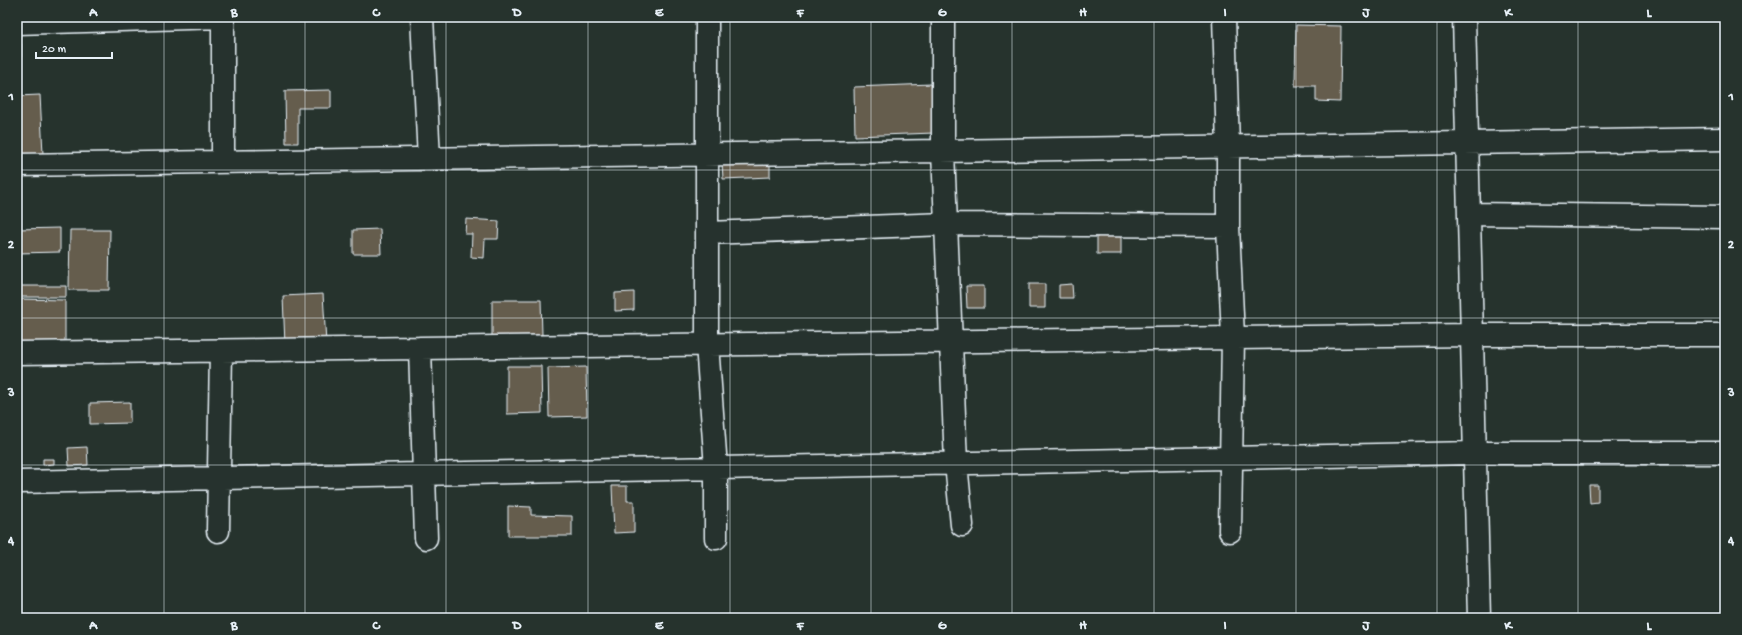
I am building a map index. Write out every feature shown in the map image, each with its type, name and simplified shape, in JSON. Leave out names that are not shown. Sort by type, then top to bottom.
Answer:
[{"type":"street","points":[[17,23],[223,17],[223,161]]},
{"type":"street","points":[[422,17],[429,159]]},
{"type":"street","points":[[706,17],[706,344],[716,468],[716,538]]},
{"type":"street","points":[[943,17],[943,152],[950,341],[956,463],[962,525]]},
{"type":"street","points":[[1224,17],[1228,147],[1228,226],[1233,338],[1230,532]]},
{"type":"street","points":[[1464,17],[1479,618]]},
{"type":"street","points":[[17,165],[1725,140]]},
{"type":"street","points":[[1468,214],[1725,217]]},
{"type":"street","points":[[706,233],[946,224],[1228,226]]},
{"type":"street","points":[[17,353],[1472,334],[1725,334]]},
{"type":"street","points":[[420,348],[426,538]]},
{"type":"street","points":[[218,532],[221,351]]},
{"type":"street","points":[[17,482],[1475,453],[1725,453]]},
{"type":"building","points":[[1296,25],[1341,26],[1340,102],[1316,101],[1316,86],[1295,86]]},
{"type":"building","points":[[21,44],[21,68],[17,68],[17,45]]},
{"type":"building","points":[[932,84],[934,133],[855,136],[854,87]]},
{"type":"building","points":[[331,90],[331,108],[298,108],[298,143],[286,143],[285,91]]},
{"type":"building","points":[[40,95],[43,154],[17,156],[17,96]]},
{"type":"building","points":[[770,160],[770,177],[723,179],[722,162]]},
{"type":"building","points":[[466,219],[499,221],[498,239],[485,239],[484,258],[471,257],[472,234],[465,234]]},
{"type":"building","points":[[60,228],[60,252],[17,253],[17,229]]},
{"type":"building","points":[[380,229],[381,254],[353,254],[353,230]]},
{"type":"building","points":[[70,230],[110,230],[109,290],[69,290]]},
{"type":"building","points":[[1097,235],[1121,235],[1121,254],[1097,254]]},
{"type":"building","points":[[1029,284],[1045,284],[1045,308],[1029,308]]},
{"type":"building","points":[[1072,284],[1073,298],[1059,298],[1059,285]]},
{"type":"building","points":[[17,286],[66,286],[66,297],[17,297]]},
{"type":"building","points":[[966,286],[984,286],[984,308],[967,308]]},
{"type":"building","points":[[634,292],[634,310],[615,311],[615,293]]},
{"type":"building","points":[[323,294],[326,343],[285,345],[283,296]]},
{"type":"building","points":[[17,299],[65,300],[65,347],[17,347]]},
{"type":"building","points":[[492,300],[541,300],[542,335],[492,336]]},
{"type":"building","points":[[507,366],[541,366],[542,413],[507,414]]},
{"type":"building","points":[[586,367],[587,416],[549,417],[548,368]]},
{"type":"building","points":[[130,402],[130,423],[90,424],[90,403]]},
{"type":"building","points":[[87,447],[88,465],[69,466],[68,448]]},
{"type":"building","points":[[43,459],[54,459],[54,464],[43,465]]},
{"type":"building","points":[[1589,485],[1598,485],[1598,502],[1590,503]]},
{"type":"building","points":[[612,486],[627,486],[627,501],[634,501],[634,532],[614,533]]},
{"type":"building","points":[[508,506],[531,507],[531,515],[572,516],[572,536],[508,536]]}]
